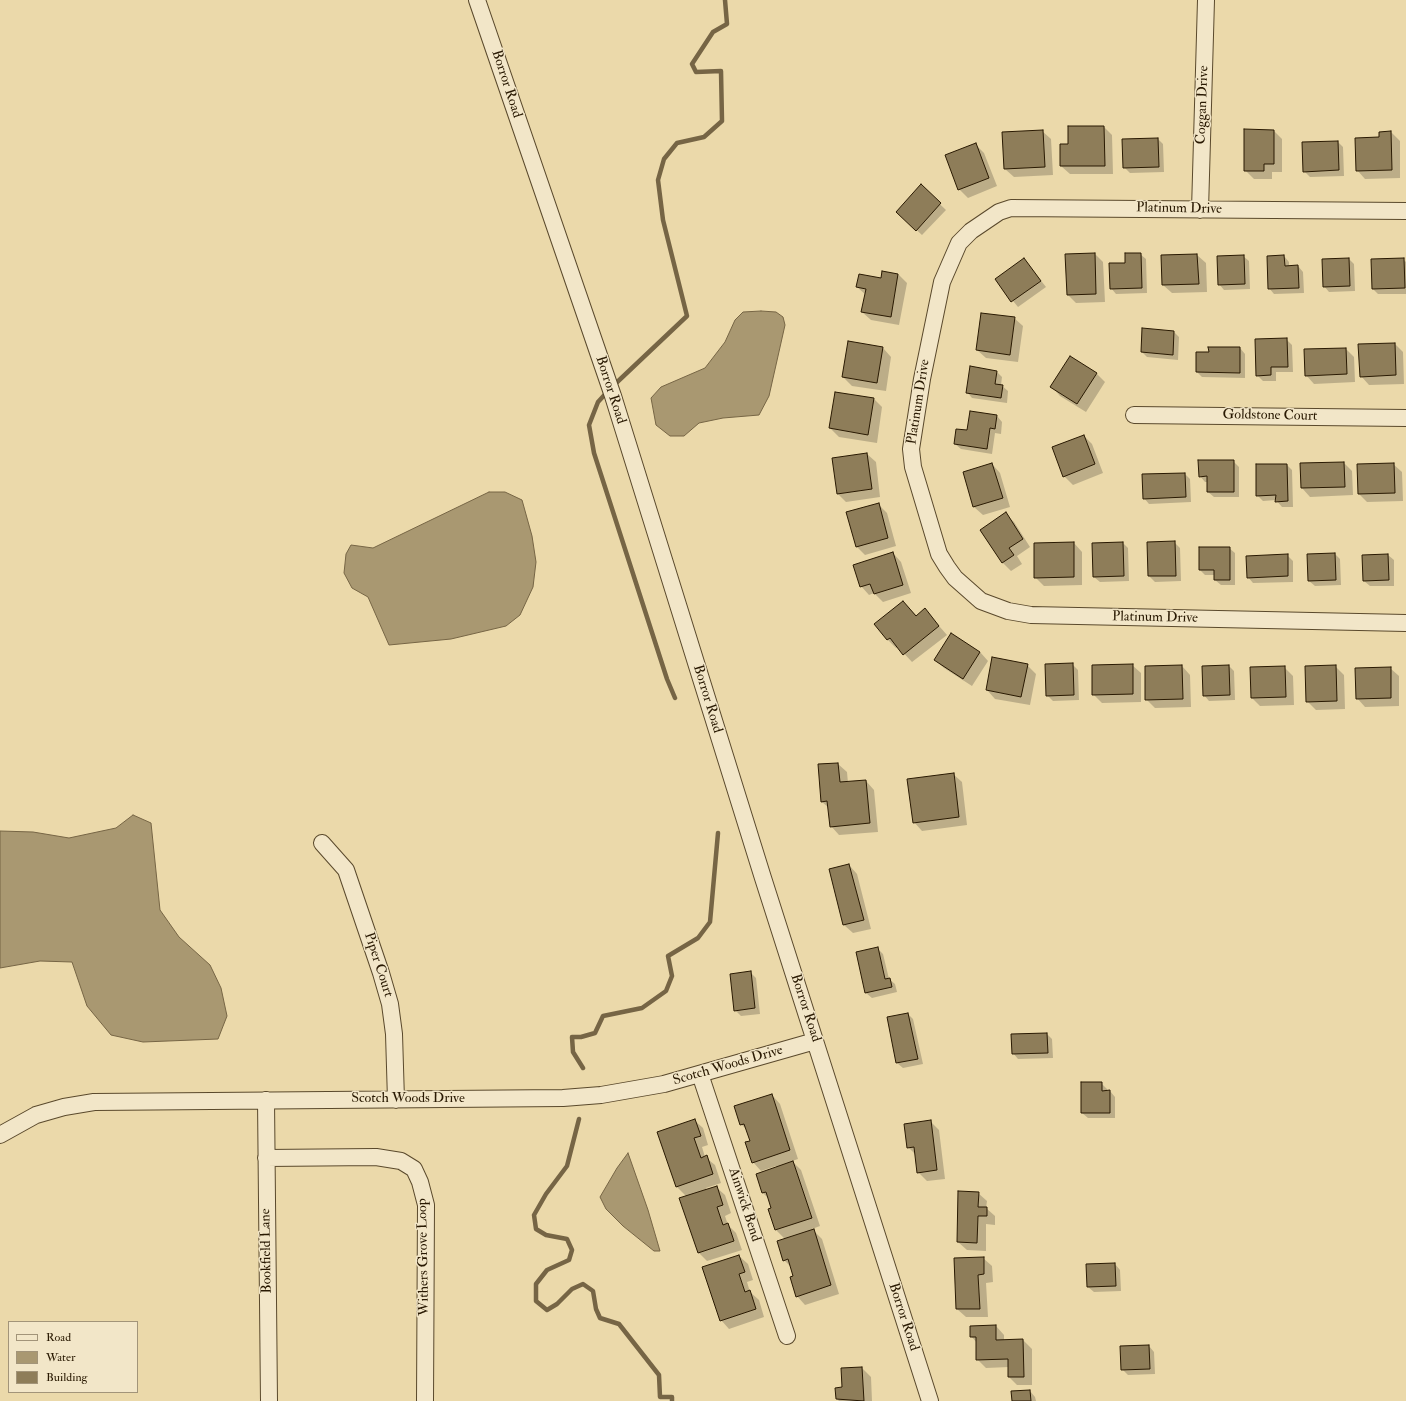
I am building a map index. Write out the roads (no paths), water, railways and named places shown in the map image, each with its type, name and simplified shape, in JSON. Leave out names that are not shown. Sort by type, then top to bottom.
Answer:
[{"type":"street","name":"Borror Road","points":[[477,0],[610,389],[763,878],[930,1401]]},
{"type":"street","name":"Coggan Drive","points":[[1200,210],[1206,0]]},
{"type":"street","name":"Platinum Drive","points":[[1406,212],[1011,208],[988,218],[971,231],[959,243],[949,263],[937,300],[911,449],[914,467],[940,554],[955,578],[981,601],[1008,611],[1031,615],[1406,623]]},
{"type":"street","name":"Goldstone Court","points":[[1134,415],[1406,418]]},
{"type":"street","name":"Piper Court","points":[[322,843],[346,870],[390,1004],[394,1034],[396,1100]]},
{"type":"street","name":"Scotch Woods Drive","points":[[0,1135],[36,1115],[64,1106],[94,1102],[563,1098],[637,1090],[700,1074],[815,1041]]},
{"type":"street","name":"Ainwick Bend","points":[[700,1074],[787,1336]]},
{"type":"street","name":"Bookfield Lane","points":[[266,1100],[269,1401]]},
{"type":"street","name":"Withers Grove Loop","points":[[266,1158],[376,1157],[401,1161],[414,1169],[420,1182],[426,1205],[425,1401]]},
{"type":"water","points":[[743,312],[776,312],[783,317],[785,325],[769,396],[759,415],[723,418],[699,423],[684,436],[670,436],[656,425],[651,398],[661,387],[705,368],[725,342],[735,320]]},
{"type":"water","points":[[489,492],[505,492],[522,500],[532,536],[536,562],[533,587],[520,615],[506,626],[451,639],[389,645],[368,597],[352,588],[344,573],[346,554],[351,545],[373,548]]},
{"type":"water","points":[[133,815],[151,823],[160,910],[179,937],[210,965],[221,988],[227,1016],[218,1039],[143,1042],[111,1035],[87,1006],[72,962],[40,961],[0,968],[0,831],[33,832],[69,838],[116,828]]},
{"type":"water","points":[[628,1153],[648,1210],[660,1251],[654,1251],[623,1226],[606,1209],[600,1197],[617,1168]]},
{"type":"waterway","points":[[613,386],[687,316],[663,220],[658,180],[664,159],[677,143],[704,137],[722,121],[721,71],[696,72],[692,64],[713,32],[727,24],[725,0]]},
{"type":"waterway","points":[[608,391],[598,402],[589,425],[594,453],[667,679],[675,698]]},
{"type":"waterway","points":[[583,1068],[573,1052],[572,1037],[581,1037],[595,1033],[603,1016],[642,1008],[666,991],[672,976],[668,956],[698,938],[710,922],[718,833]]},
{"type":"waterway","points":[[579,1119],[567,1166],[546,1194],[534,1215],[536,1229],[546,1235],[567,1239],[572,1250],[569,1260],[547,1270],[536,1284],[536,1301],[547,1310],[557,1304],[572,1289],[583,1284],[593,1291],[596,1309],[600,1318],[619,1324],[659,1375],[660,1397],[672,1397],[672,1401]]}]
